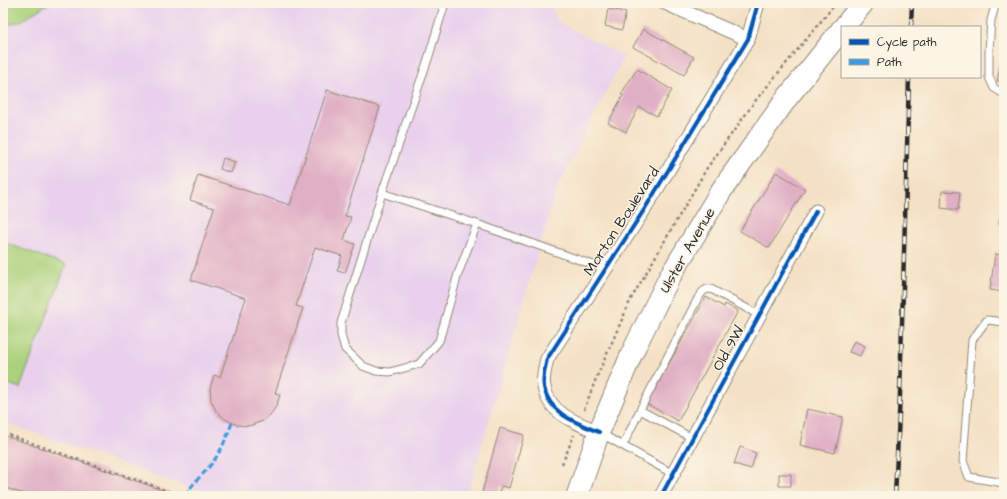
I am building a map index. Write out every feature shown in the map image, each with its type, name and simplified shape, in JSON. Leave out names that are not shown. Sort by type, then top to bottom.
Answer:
[{"type":"main road","name":"Ulster Avenue","points":[[845,26],[863,3]]},
{"type":"main road","name":"Ulster Avenue","points":[[577,496],[599,432],[632,353],[669,278],[721,191],[787,98],[841,30]]},
{"type":"street","points":[[665,3],[748,39]]},
{"type":"street","name":"Morton Boulevard","points":[[599,432],[559,413],[551,405],[544,387],[543,376],[547,359],[644,210],[748,39],[758,3]]},
{"type":"street","name":"Old 9W","points":[[661,496],[816,211]]},
{"type":"lane","points":[[445,3],[428,59],[382,193],[342,322],[341,335],[345,349],[363,366],[376,371],[390,372],[419,364],[439,341],[458,274],[477,224]]},
{"type":"lane","points":[[996,3],[991,20],[989,77],[994,88],[1004,94]]},
{"type":"lane","points":[[382,193],[477,224],[605,269]]},
{"type":"lane","points":[[623,445],[698,298],[704,291],[712,289],[759,316]]},
{"type":"lane","points":[[1004,322],[987,320],[972,340],[963,461],[969,478],[1004,483]]},
{"type":"lane","points":[[640,410],[692,438]]},
{"type":"lane","points":[[599,432],[673,474]]},
{"type":"path","points":[[3,433],[174,493],[172,496]]},
{"type":"path","points":[[3,494],[10,496]]},
{"type":"shaded area","points":[[3,3],[549,3],[559,22],[624,57],[557,188],[467,496],[213,496],[3,422]]},
{"type":"green space","points":[[3,3],[49,3],[19,22],[3,26]]},
{"type":"green space","points":[[3,242],[66,265],[20,388],[3,382]]},
{"type":"building","points":[[608,9],[626,12],[622,30],[605,26]]},
{"type":"building","points":[[643,29],[694,57],[684,75],[633,47]]},
{"type":"building","points":[[1004,49],[1004,82],[997,81]]},
{"type":"building","points":[[637,69],[672,90],[657,116],[639,107],[626,132],[608,123],[623,95],[621,94]]},
{"type":"building","points":[[327,90],[380,107],[345,216],[351,217],[344,240],[355,244],[345,273],[337,271],[342,256],[315,247],[296,306],[303,308],[275,393],[280,394],[277,405],[271,414],[263,421],[249,426],[237,425],[225,419],[216,411],[211,400],[210,389],[214,375],[220,377],[246,298],[191,280],[214,208],[190,200],[198,175],[290,205]]},
{"type":"building","points":[[223,158],[235,162],[231,173],[220,169]]},
{"type":"building","points":[[776,172],[805,189],[769,248],[740,231]]},
{"type":"building","points":[[942,191],[960,192],[958,210],[941,208]]},
{"type":"building","points":[[1004,196],[1004,225],[999,224]]},
{"type":"building","points":[[995,254],[1004,255],[1004,292],[990,290]]},
{"type":"building","points":[[706,297],[724,307],[725,304],[738,311],[678,421],[647,404]]},
{"type":"building","points":[[854,341],[865,346],[860,356],[849,352]]},
{"type":"building","points":[[807,409],[843,417],[835,453],[800,445]]},
{"type":"building","points":[[500,428],[524,435],[509,488],[501,486],[498,496],[481,496]]},
{"type":"building","points":[[3,435],[171,493],[170,496],[30,496],[3,487]]},
{"type":"building","points":[[740,447],[756,453],[751,469],[734,464]]},
{"type":"building","points":[[779,474],[791,474],[791,486],[779,486]]},
{"type":"railway","points":[[911,26],[912,3]]},
{"type":"railway","points":[[895,496],[900,394],[909,78]]},
{"type":"marked path","points":[[186,496],[193,484],[209,467],[220,452],[232,423]]},
{"type":"cycle path","points":[[599,432],[573,421],[558,411],[552,404],[547,396],[543,384],[547,359],[644,210],[748,39],[758,3]]},
{"type":"cycle path","points":[[661,496],[816,211]]}]
